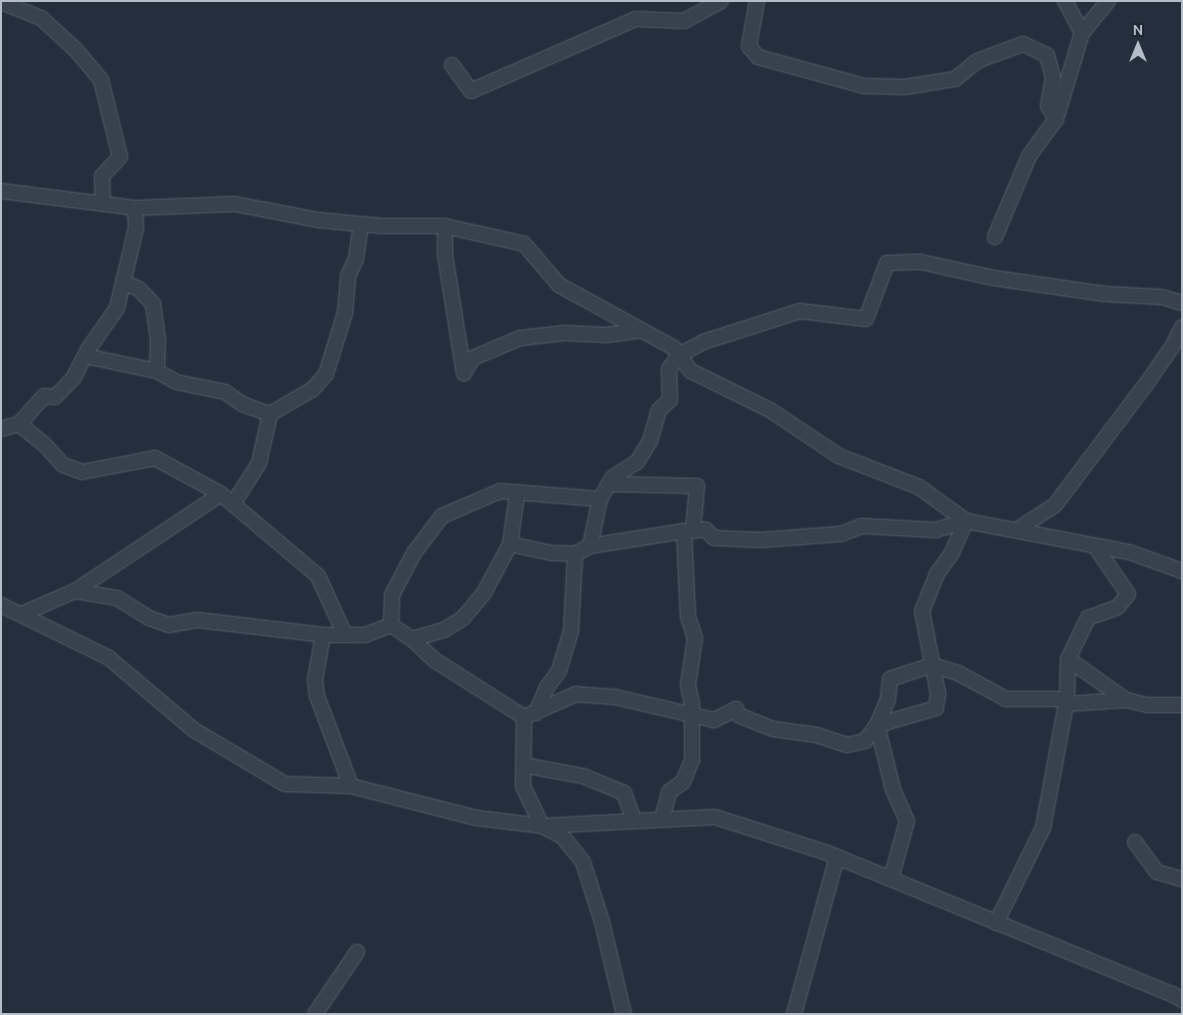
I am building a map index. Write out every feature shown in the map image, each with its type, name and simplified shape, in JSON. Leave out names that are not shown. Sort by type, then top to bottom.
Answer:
[{"type":"street","points":[[452,65],[471,91],[636,19],[684,21],[721,1]]},
{"type":"street","points":[[758,1],[749,46],[758,57],[864,86],[905,87],[954,79],[977,60],[1023,44],[1047,55],[1053,78],[1048,106],[1056,119]]},
{"type":"street","points":[[1065,1],[1082,33]]},
{"type":"street","points":[[995,237],[1029,156],[1056,119],[1082,33],[1108,1]]},
{"type":"street","points":[[1,2],[41,18],[76,50],[101,80],[120,157],[102,176],[103,203]]},
{"type":"street","points":[[1,191],[135,208],[235,204],[360,224],[445,226],[524,244],[559,285],[674,348],[691,371],[770,410],[840,456],[919,488],[966,521]]},
{"type":"street","points":[[1,429],[19,424],[44,396],[55,397],[74,377],[85,356],[117,308],[125,283],[136,228],[135,208]]},
{"type":"street","points":[[233,504],[259,463],[270,414],[313,389],[326,374],[345,313],[348,276],[356,259],[360,224]]},
{"type":"street","points":[[445,226],[446,255],[464,373],[473,358],[520,338],[565,333],[607,335],[641,330]]},
{"type":"street","points":[[590,546],[600,499],[612,478],[637,462],[650,441],[659,410],[670,400],[669,369],[679,355],[703,342],[800,311],[866,320],[887,263],[921,262],[994,278],[1105,294],[1162,297],[1182,303]]},
{"type":"street","points":[[125,283],[139,289],[153,304],[158,339],[157,371]]},
{"type":"street","points":[[1018,529],[1055,505],[1147,383],[1172,347],[1182,326]]},
{"type":"street","points":[[85,356],[157,371],[176,382],[225,392],[242,404],[270,414]]},
{"type":"street","points":[[19,424],[45,445],[63,465],[82,472],[155,458],[221,494],[318,576],[345,635]]},
{"type":"street","points":[[609,484],[697,486],[689,531],[688,616],[695,638],[688,685],[692,714],[692,760],[683,782],[669,792],[662,819]]},
{"type":"street","points":[[391,625],[392,595],[414,553],[442,516],[500,491],[517,495],[600,499]]},
{"type":"street","points":[[22,614],[75,591],[221,494]]},
{"type":"street","points":[[412,639],[444,630],[463,618],[484,593],[510,544],[517,495]]},
{"type":"street","points":[[877,725],[936,708],[938,693],[922,611],[937,574],[952,553],[966,521]]},
{"type":"street","points":[[510,544],[551,554],[575,554],[590,546],[689,531],[706,530],[714,538],[768,540],[842,534],[862,526],[936,530],[966,521],[1018,529],[1129,552],[1182,572]]},
{"type":"street","points":[[996,923],[1043,828],[1066,702],[1068,659],[1088,618],[1118,607],[1128,594],[1095,546]]},
{"type":"street","points":[[575,554],[571,631],[559,671],[530,715],[523,764],[523,786],[542,826],[562,836],[582,862],[602,922],[624,1014]]},
{"type":"street","points":[[75,591],[118,598],[149,618],[168,625],[198,620],[345,635],[365,635],[391,625]]},
{"type":"street","points":[[1,605],[109,658],[194,730],[285,784],[351,786],[477,818],[542,826],[715,817],[837,857],[1181,999]]},
{"type":"street","points":[[391,625],[412,639],[436,661],[530,715]]},
{"type":"street","points":[[323,634],[315,680],[317,696],[351,786]]},
{"type":"street","points":[[1068,659],[1126,700]]},
{"type":"street","points":[[530,715],[576,694],[615,697],[714,720],[736,709],[739,715],[773,730],[817,735],[846,744],[865,741],[877,725],[888,699],[890,679],[932,665],[958,672],[1006,698],[1066,702],[1126,700],[1147,705],[1182,705]]},
{"type":"street","points":[[877,725],[893,789],[907,821],[891,879]]},
{"type":"street","points":[[523,764],[583,776],[624,793],[634,820]]},
{"type":"street","points":[[1135,842],[1157,872],[1182,879]]},
{"type":"street","points":[[794,1014],[837,857]]},
{"type":"street","points":[[314,1014],[357,952]]}]
